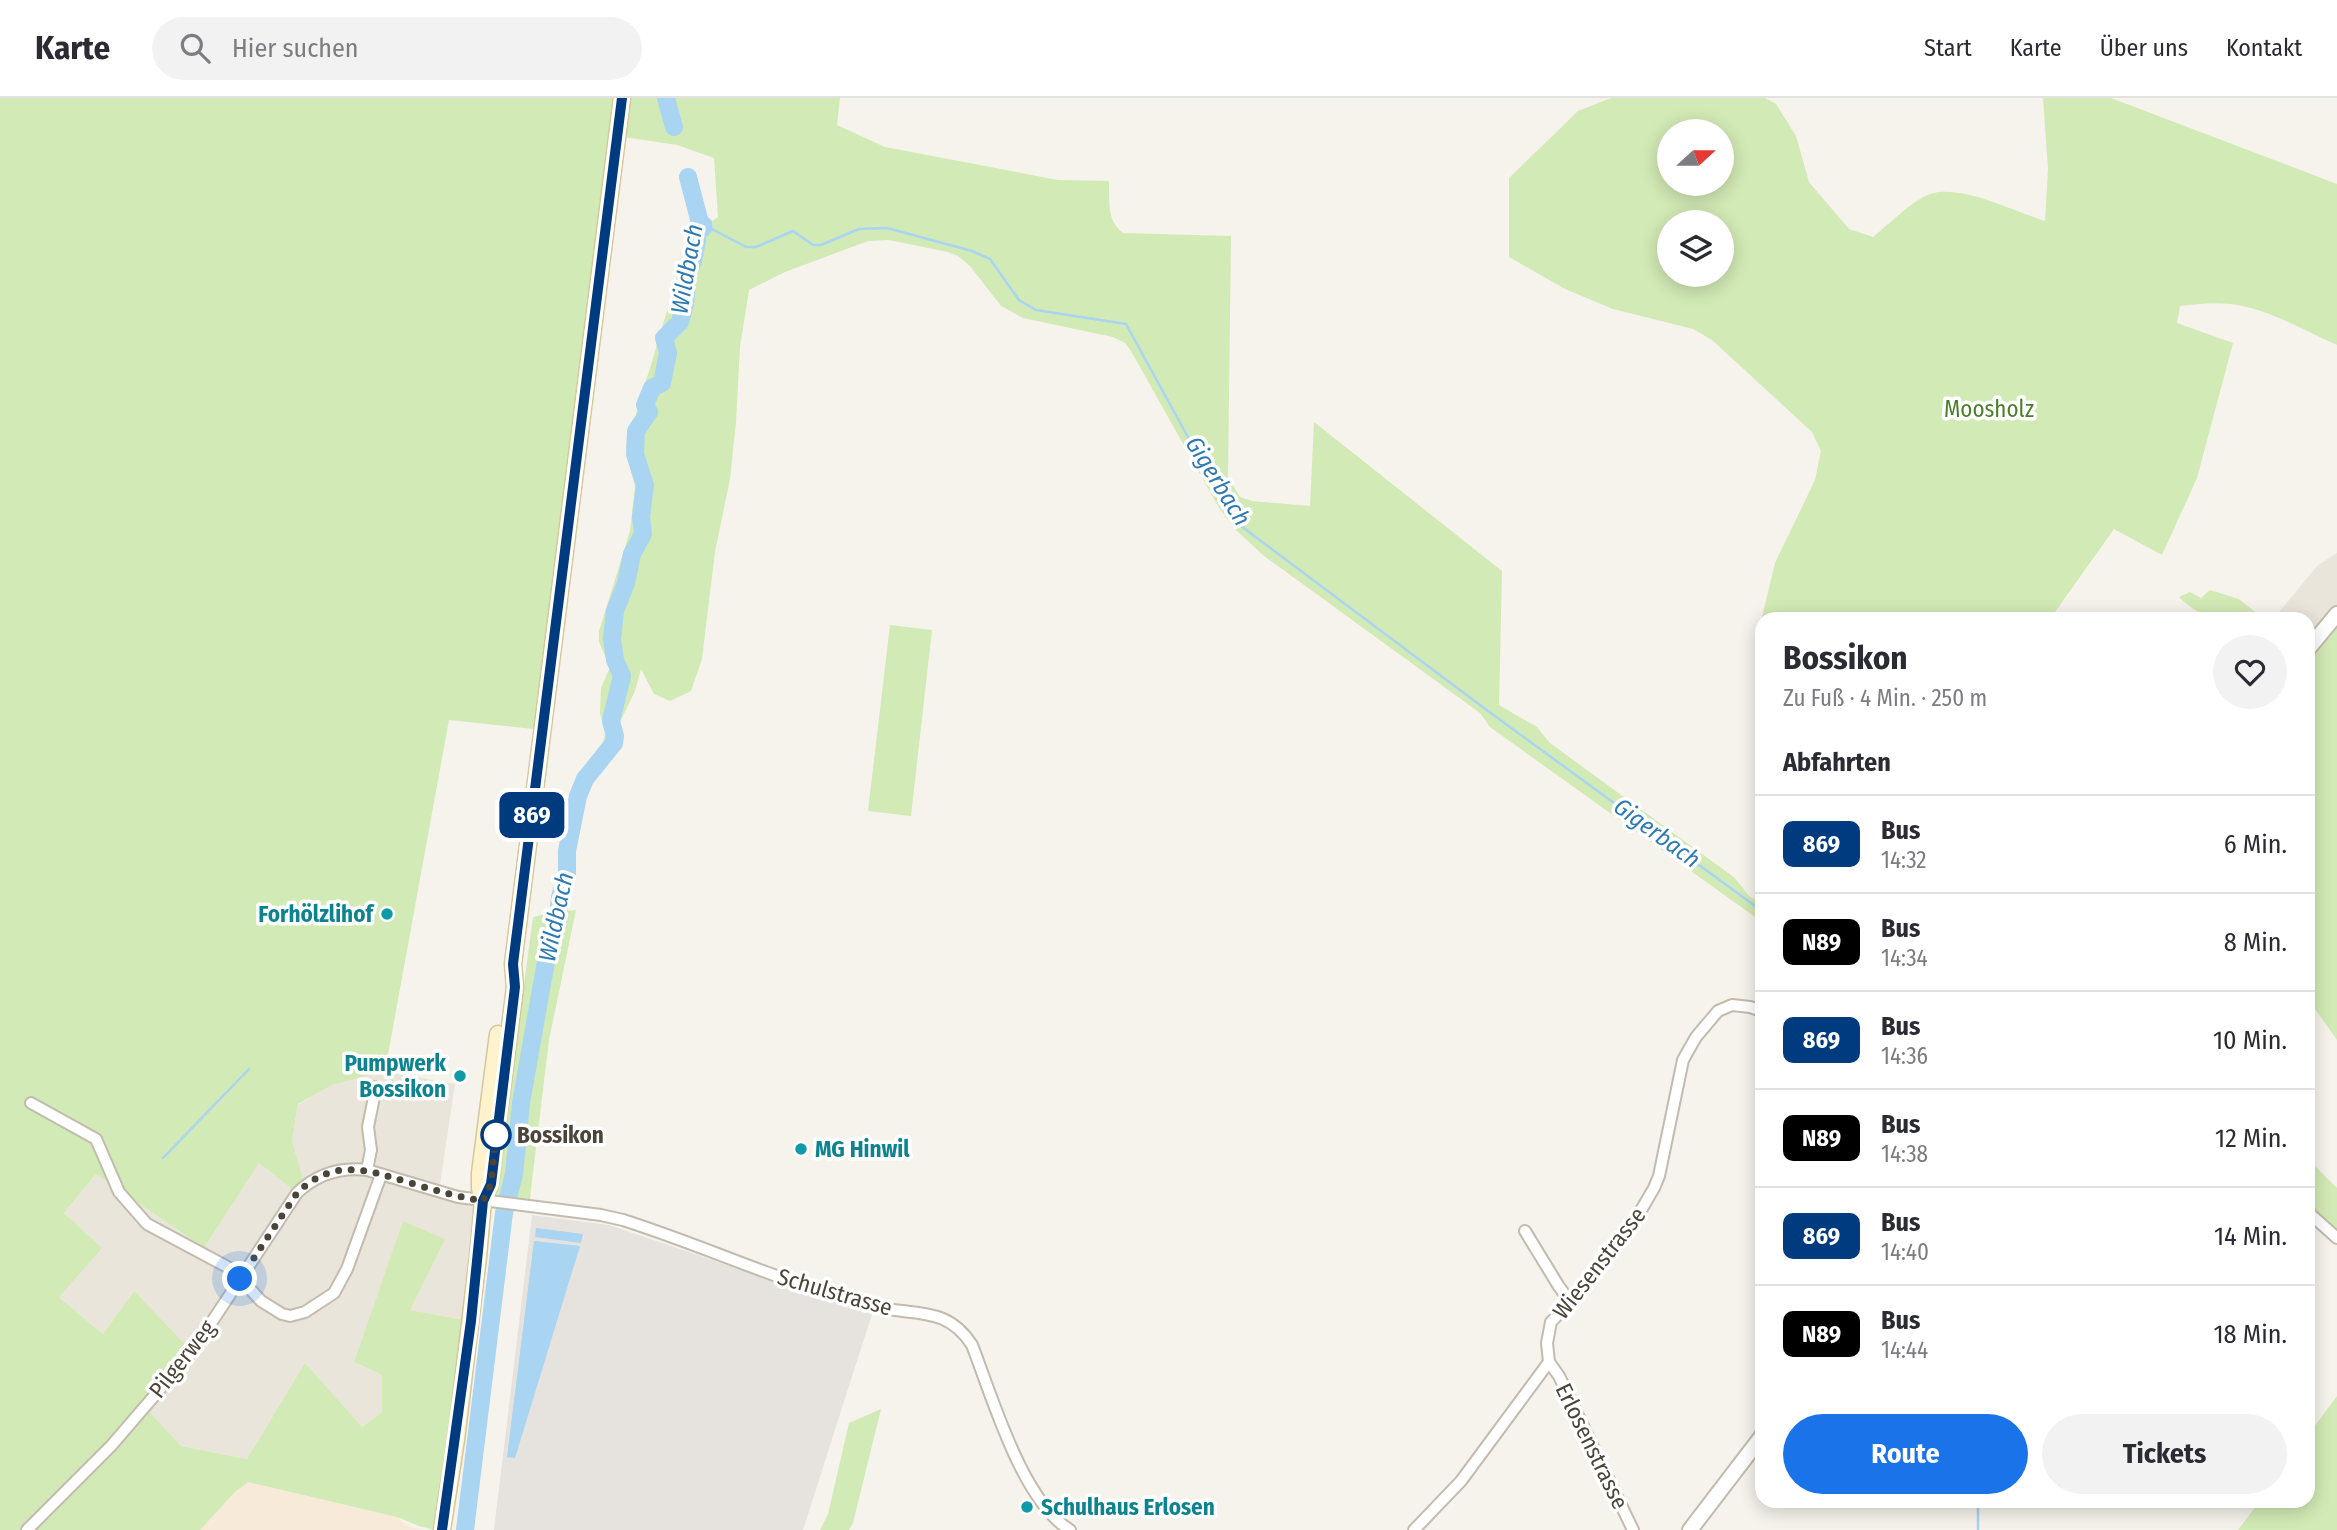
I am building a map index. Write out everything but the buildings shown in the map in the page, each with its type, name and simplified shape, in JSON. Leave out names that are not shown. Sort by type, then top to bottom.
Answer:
[{"type":"main road","points":[[442,1530],[471,1321],[483,1201],[480,1177],[492,1079],[504,986],[513,964],[622,98]]},
{"type":"street","points":[[2315,641],[2337,614]]},
{"type":"street","name":"Wiesenstrasse","points":[[1549,1363],[1547,1343],[1551,1322],[1570,1302],[1640,1212],[1654,1188],[1659,1176],[1683,1060],[1696,1037],[1718,1011],[1732,1005],[1755,1008]]},
{"type":"street","points":[[367,1170],[371,1150],[368,1127],[376,1087]]},
{"type":"street","points":[[32,1103],[96,1139],[119,1192],[147,1224],[233,1270],[261,1301],[290,1316],[305,1312],[334,1293],[347,1269],[381,1175]]},
{"type":"street","name":"Pilgerweg","points":[[27,1530],[111,1446],[184,1361],[207,1331],[290,1202],[306,1184],[323,1175],[342,1170],[367,1170],[454,1196],[483,1201]]},
{"type":"street","name":"Schulstrasse","points":[[483,1201],[623,1220],[839,1298],[883,1308],[938,1315],[951,1322],[963,1331],[971,1345],[1023,1471],[1039,1500],[1070,1530]]},
{"type":"street","points":[[2315,1218],[2337,1238]]},
{"type":"street","points":[[1525,1231],[1570,1302]]},
{"type":"street","points":[[1414,1530],[1461,1481],[1549,1363]]},
{"type":"street","name":"Erlosenstrasse","points":[[1549,1363],[1559,1376],[1633,1530]]},
{"type":"street","points":[[1690,1530],[1755,1445]]},
{"type":"shaded area","points":[[2337,553],[2337,614],[2315,638],[2315,612],[2279,612],[2317,566]]},
{"type":"shaded area","name":"Bossikon","points":[[385,1071],[455,1084],[439,1191],[483,1201],[471,1321],[410,1310],[403,1222],[354,1362],[382,1375],[382,1412],[362,1427],[305,1364],[247,1459],[181,1446],[145,1407],[134,1291],[103,1334],[58,1296],[101,1248],[64,1213],[96,1174],[204,1248],[259,1163],[297,1193],[304,1182],[292,1141],[298,1105],[332,1085]]},
{"type":"shaded area","points":[[532,1215],[609,1225],[872,1314],[803,1530],[494,1530]]},
{"type":"shaded area","points":[[247,1482],[397,1517],[408,1526],[424,1530],[200,1530]]},
{"type":"green space","points":[[0,98],[840,98],[837,125],[885,147],[1058,180],[1109,181],[1111,216],[1123,233],[1231,236],[1228,477],[1240,497],[1252,501],[1310,506],[1314,422],[1502,571],[1499,705],[1537,727],[1550,743],[1735,878],[1755,900],[1755,917],[1490,727],[1480,713],[1264,556],[1237,531],[1219,508],[1125,343],[1113,337],[1023,318],[1001,306],[970,266],[948,252],[889,240],[868,241],[785,272],[749,290],[740,347],[730,479],[715,552],[702,659],[691,691],[670,701],[654,694],[641,669],[635,691],[619,724],[621,737],[612,755],[586,791],[576,836],[573,877],[564,911],[576,910],[549,1040],[529,1206],[495,1202],[533,917],[550,913],[557,889],[559,859],[572,793],[603,743],[605,733],[600,713],[601,688],[610,667],[599,642],[599,631],[630,531],[635,486],[628,461],[639,397],[649,372],[685,249],[686,229],[696,227],[696,239],[705,238],[713,230],[712,221],[718,217],[714,158],[677,145],[617,136],[543,730],[449,720],[385,1071],[332,1085],[298,1104],[292,1141],[304,1182],[297,1193],[259,1163],[204,1248],[96,1174],[64,1213],[102,1248],[59,1297],[103,1334],[134,1291],[192,1352],[145,1407],[181,1446],[247,1459],[305,1363],[362,1427],[382,1412],[382,1375],[354,1362],[403,1221],[445,1239],[410,1310],[471,1321],[435,1530],[397,1517],[248,1482],[235,1492],[200,1530],[0,1530]]},
{"type":"green space","name":"Moosholz","points":[[1611,98],[1765,98],[1776,104],[1796,136],[1809,182],[1849,229],[1873,237],[1916,202],[1930,194],[1943,192],[1988,200],[2045,221],[2048,169],[2043,98],[2111,98],[2337,184],[2337,345],[2298,326],[2244,306],[2217,303],[2180,306],[2177,323],[2233,343],[2197,478],[2162,555],[2114,529],[2055,612],[1763,612],[1775,563],[1815,480],[1821,451],[1812,432],[1712,340],[1693,329],[1613,309],[1565,289],[1509,257],[1509,178],[1578,111]]},
{"type":"green space","points":[[2210,590],[2239,599],[2255,612],[2199,612],[2179,597],[2190,592],[2201,598]]},
{"type":"green space","points":[[2337,614],[2337,1040],[2315,1009],[2315,641]]},
{"type":"green space","points":[[890,625],[932,630],[911,816],[868,811]]},
{"type":"green space","points":[[2315,1166],[2337,1188],[2337,1238],[2315,1218]]},
{"type":"green space","points":[[2337,1396],[2337,1530],[2238,1530],[2254,1508],[2315,1508],[2315,1426]]},
{"type":"green space","points":[[881,1409],[853,1523],[849,1530],[820,1530],[828,1514],[849,1423]]},
{"type":"water","points":[[706,215],[712,221],[713,230],[708,236],[697,240],[694,219]]},
{"type":"water","points":[[536,1228],[583,1234],[581,1243],[535,1237]]},
{"type":"water","points":[[534,1241],[580,1246],[515,1458],[507,1457]]},
{"type":"waterway","name":"Wildbach","points":[[666,98],[674,127]]},
{"type":"waterway","name":"Wildbach","points":[[465,1530],[504,1213],[514,1174],[521,1103],[548,950],[557,927],[560,897],[567,874],[567,851],[578,796],[585,779],[614,743],[611,721],[622,676],[615,660],[612,639],[615,611],[626,583],[632,554],[643,534],[641,517],[645,485],[635,454],[636,431],[649,412],[645,405],[652,388],[662,383],[668,353],[664,338],[680,322],[697,240],[699,219],[688,177]]},
{"type":"waterway","name":"Gigerbach","points":[[712,229],[746,247],[756,247],[793,231],[813,245],[821,245],[859,229],[887,228],[972,251],[990,259],[1019,300],[1036,310],[1126,324],[1224,503],[1241,526],[1755,906]]},
{"type":"waterway","points":[[163,1158],[249,1069]]},
{"type":"waterway","name":"Gigerbach","points":[[1978,1508],[1978,1530]]},
{"type":"bus line","name":"869","points":[[442,1530],[471,1321],[483,1201],[491,1184],[515,987],[513,964],[622,98]]},
{"type":"place","name":"Forhölzlihof","points":[[387,914]]},
{"type":"place","name":"Pumpwerk Bossikon","points":[[460,1076]]},
{"type":"place","name":"Bossikon","points":[[496,1135]]},
{"type":"place","name":"MG Hinwil","points":[[801,1149]]},
{"type":"place","name":"Schulhaus Erlosen","points":[[1027,1507]]},
{"type":"route","points":[[240,1279],[297,1193],[306,1184],[323,1175],[342,1170],[367,1170],[454,1196],[483,1201],[491,1184],[496,1135]]}]
